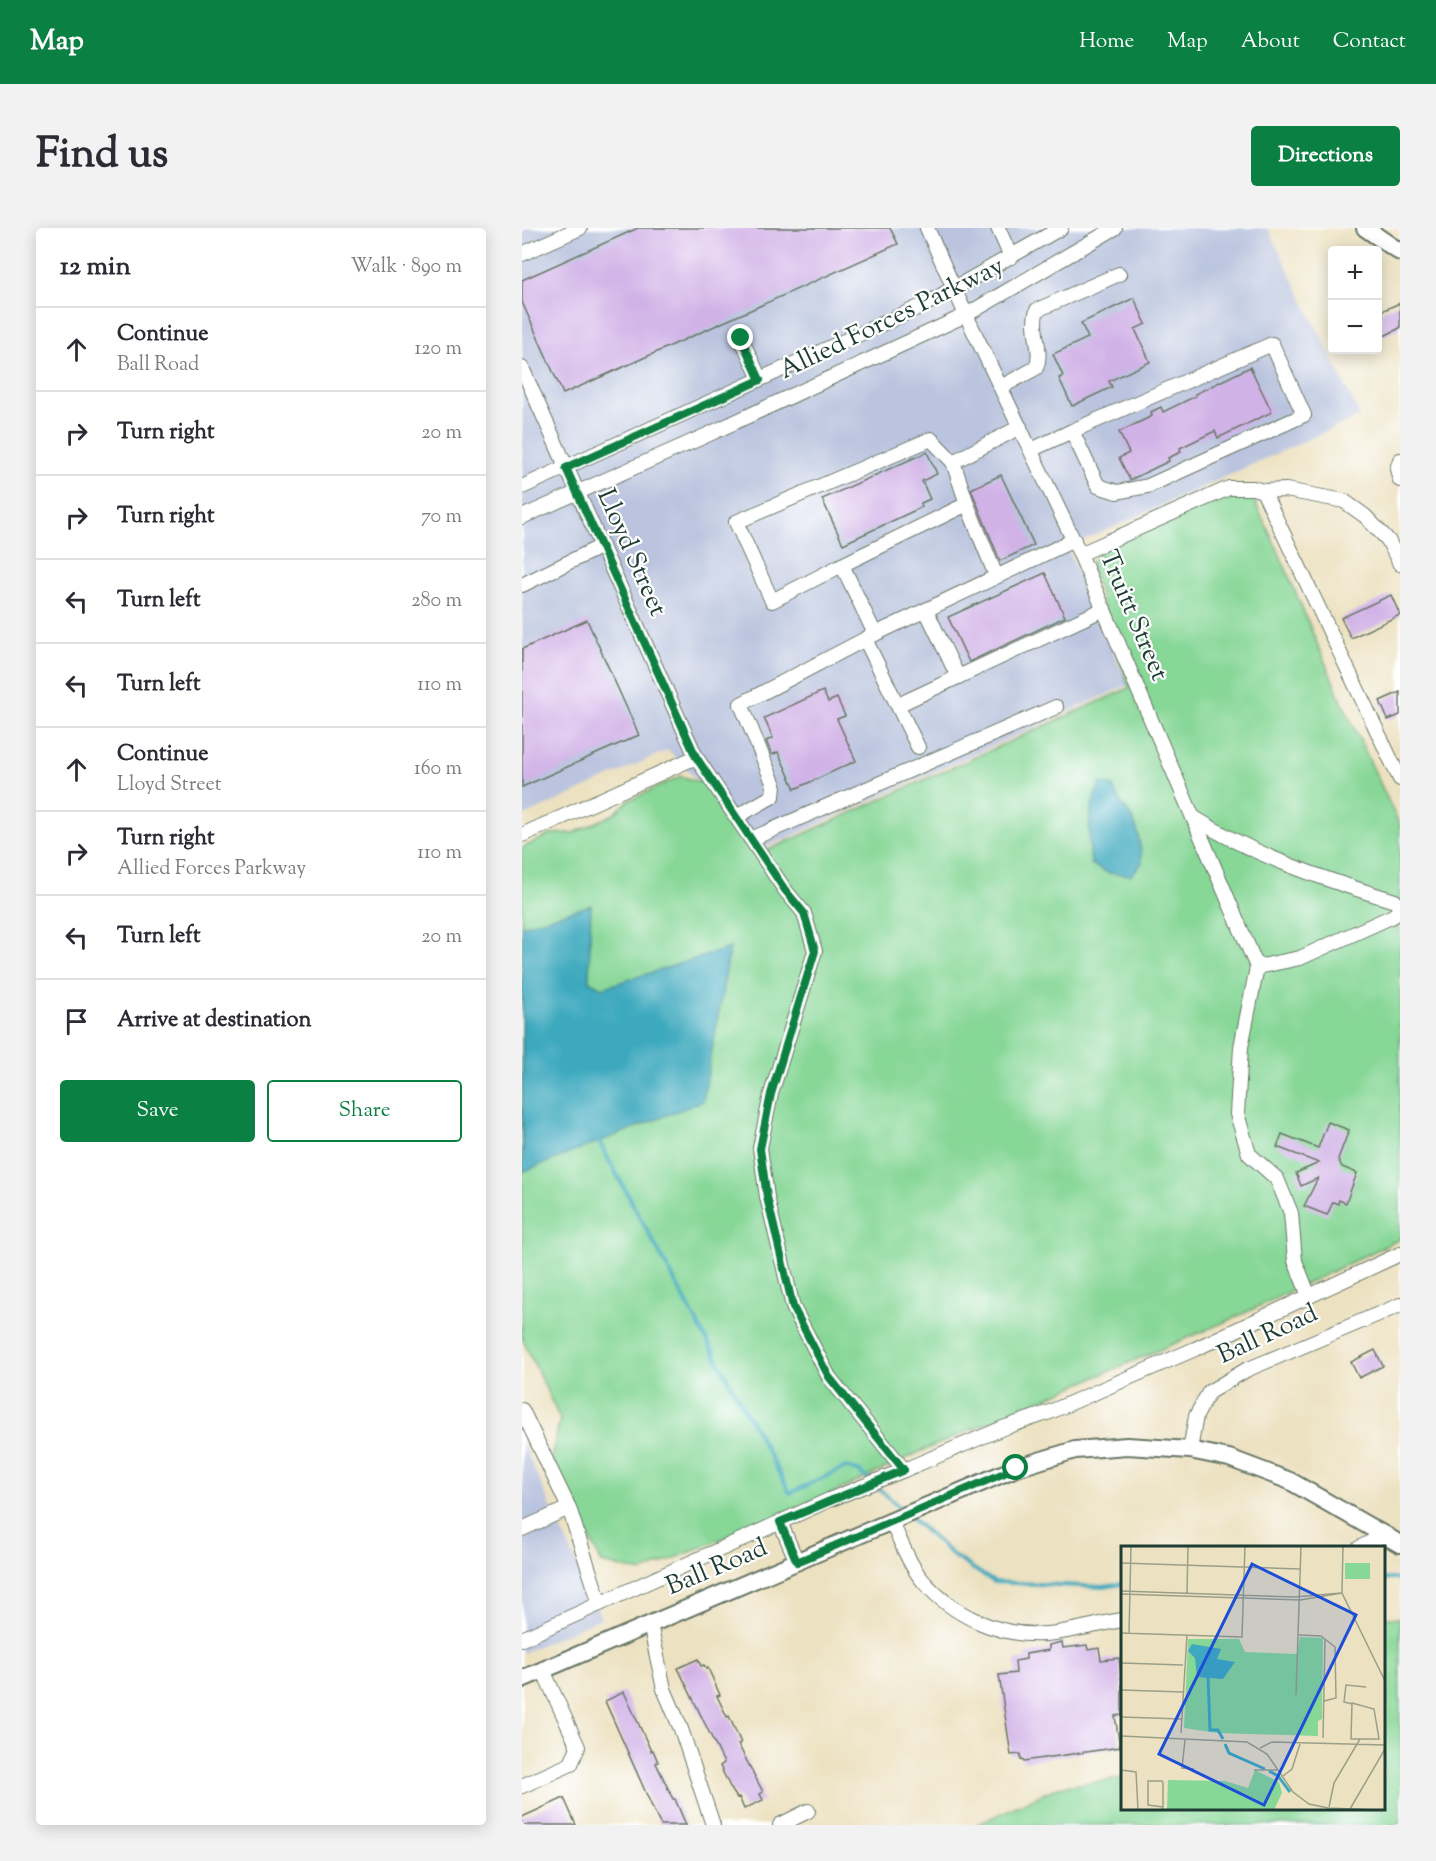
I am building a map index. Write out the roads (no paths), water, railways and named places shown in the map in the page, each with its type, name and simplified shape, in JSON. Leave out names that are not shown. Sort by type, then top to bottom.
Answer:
[{"type":"main road","points":[[1365,228],[1400,252]]},
{"type":"main road","name":"Ball Road","points":[[522,1679],[1016,1468],[1075,1450],[1127,1446],[1190,1450]]},
{"type":"main road","points":[[1190,1450],[1229,1458],[1290,1481],[1393,1539]]},
{"type":"street","points":[[522,254],[580,228]]},
{"type":"street","name":"Truitt Street","points":[[927,228],[966,315],[1074,540],[1257,967]]},
{"type":"street","points":[[998,228],[1011,256]]},
{"type":"street","name":"Allied Forces Parkway","points":[[522,487],[926,304],[1061,228]]},
{"type":"street","name":"Allied Forces Parkway","points":[[522,517],[716,431],[966,315],[1115,228]]},
{"type":"street","points":[[1001,387],[1036,368],[1040,358],[1034,319],[1037,310],[1119,274]]},
{"type":"street","points":[[741,338],[760,380]]},
{"type":"street","points":[[1031,450],[1072,431],[1272,344],[1304,415],[1148,486],[1117,492],[1098,486],[1072,431]]},
{"type":"street","name":"Lloyd Street","points":[[522,368],[696,757],[785,890],[804,913],[815,951],[771,1094],[760,1149],[767,1197],[793,1307],[829,1377],[904,1470]]},
{"type":"street","points":[[953,462],[1020,427]]},
{"type":"street","points":[[967,504],[772,601],[736,522],[931,439],[953,462],[996,576]]},
{"type":"street","points":[[1400,460],[1397,468],[1400,480]]},
{"type":"street","points":[[1080,554],[1229,489],[1252,488],[1263,491],[1286,490],[1344,501],[1365,516],[1388,540],[1400,564]]},
{"type":"street","points":[[1263,491],[1400,780]]},
{"type":"street","points":[[736,817],[772,796],[774,785],[741,704],[870,636],[1074,540]]},
{"type":"street","points":[[522,585],[602,546]]},
{"type":"street","points":[[842,565],[898,705],[918,747]]},
{"type":"street","points":[[898,705],[1104,609]]},
{"type":"street","points":[[926,610],[958,677]]},
{"type":"street","points":[[751,838],[1056,707]]},
{"type":"street","points":[[522,835],[696,757]]},
{"type":"street","points":[[1193,817],[1224,837],[1265,855],[1395,901],[1399,905],[1399,911],[1393,916],[1300,958],[1257,967],[1241,1047],[1237,1114],[1249,1154],[1277,1179],[1291,1213],[1295,1261],[1309,1296]]},
{"type":"street","points":[[522,1639],[780,1522],[1004,1428],[1050,1412],[1400,1254]]},
{"type":"street","name":"Ball Road","points":[[1190,1450],[1196,1416],[1209,1392],[1246,1370],[1400,1305]]},
{"type":"street","points":[[522,1410],[569,1508],[600,1604]]},
{"type":"street","points":[[522,1529],[569,1508]]},
{"type":"street","points":[[895,1520],[912,1563],[923,1581],[948,1604],[980,1624],[1008,1631],[1045,1634],[1121,1620]]},
{"type":"street","points":[[780,1522],[797,1562]]},
{"type":"street","points":[[1367,1546],[1393,1539]]},
{"type":"street","points":[[650,1624],[664,1689],[681,1729],[713,1825]]},
{"type":"street","points":[[522,1786],[571,1764],[578,1748],[543,1670]]},
{"type":"street","points":[[780,1825],[808,1811]]},
{"type":"water","points":[[1100,783],[1113,786],[1136,826],[1142,863],[1131,875],[1108,873],[1091,864],[1090,823],[1093,803]]},
{"type":"water","points":[[591,905],[589,981],[602,988],[730,948],[703,1101],[523,1172],[522,926]]},
{"type":"waterway","points":[[599,1142],[790,1493],[846,1467],[860,1472],[869,1480]]},
{"type":"waterway","points":[[875,1485],[902,1510]]},
{"type":"waterway","points":[[910,1517],[955,1557],[994,1582],[1103,1587],[1121,1584]]},
{"type":"waterway","points":[[1385,1579],[1400,1579]]}]
